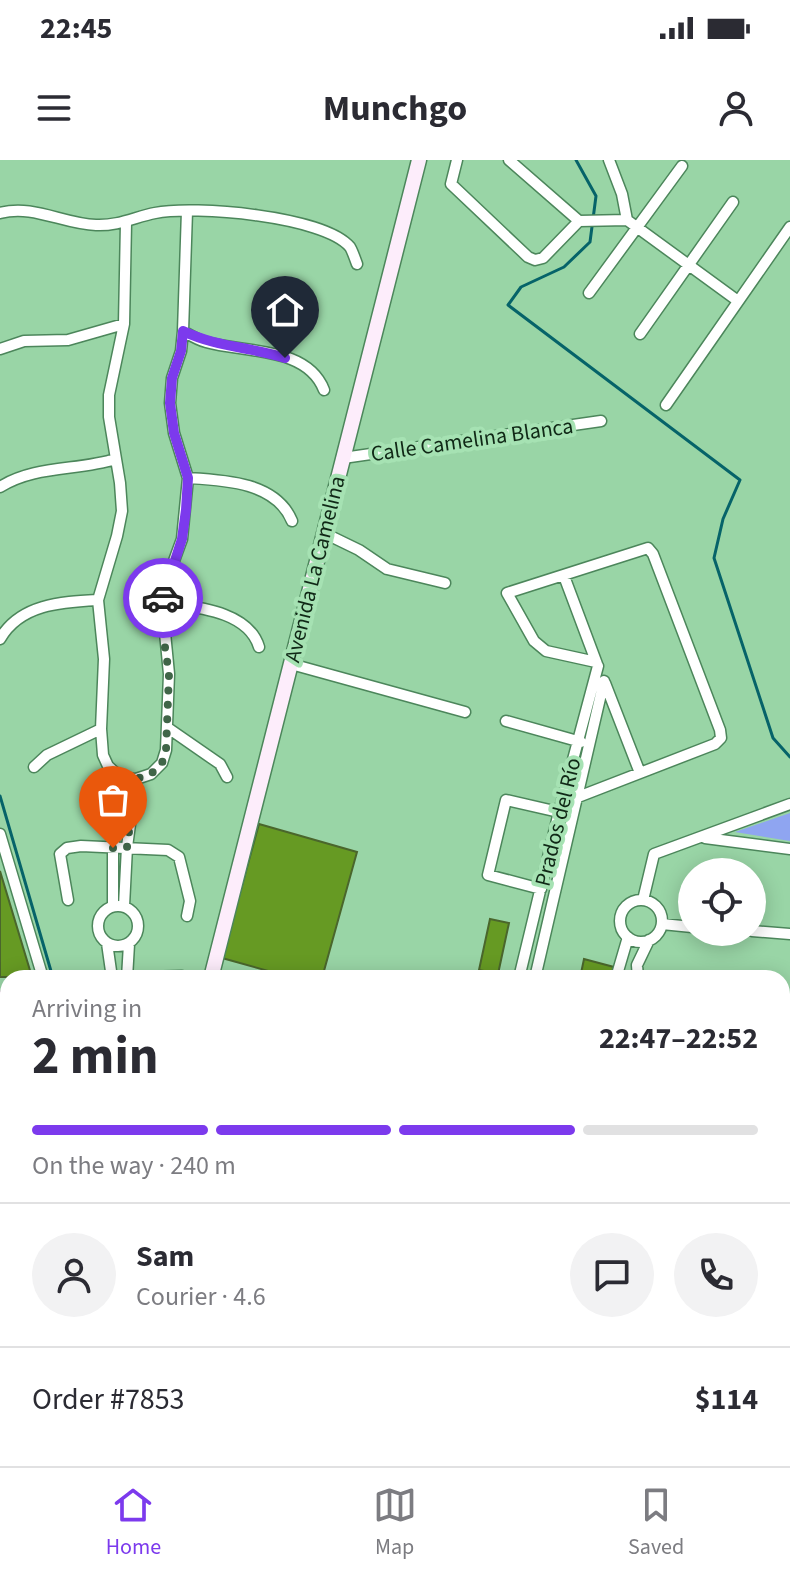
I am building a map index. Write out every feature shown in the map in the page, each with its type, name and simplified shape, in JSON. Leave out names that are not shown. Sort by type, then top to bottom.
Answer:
[{"type":"street","name":"Avenida La Camelina","points":[[213,970],[419,160]]},
{"type":"street","points":[[457,160],[451,184],[528,257],[535,260],[543,258],[582,221],[627,220],[738,301]]},
{"type":"street","points":[[509,160],[582,221]]},
{"type":"street","points":[[609,160],[622,194],[627,220]]},
{"type":"street","points":[[589,293],[682,166]]},
{"type":"street","points":[[640,334],[733,202]]},
{"type":"street","points":[[0,213],[33,211],[95,225],[126,223],[155,213],[238,212],[298,223],[340,239],[351,248],[357,264]]},
{"type":"street","points":[[126,223],[124,324],[109,395],[122,511],[98,600],[104,659],[103,755],[108,766],[121,778],[136,779],[151,774],[162,763],[168,728],[169,674],[162,602],[182,539],[188,478],[174,433],[170,403],[172,378],[181,351],[183,331],[187,211]]},
{"type":"street","points":[[666,405],[790,227]]},
{"type":"street","points":[[0,349],[24,341],[83,338],[124,324]]},
{"type":"street","points":[[183,331],[203,341],[264,351],[305,365],[320,380],[324,390]]},
{"type":"street","name":"Calle Camelina Blanca","points":[[343,458],[601,421]]},
{"type":"street","points":[[0,487],[34,471],[91,466],[116,459]]},
{"type":"street","points":[[188,478],[227,480],[248,485],[284,506],[292,521]]},
{"type":"street","points":[[324,533],[359,550],[387,569],[445,583]]},
{"type":"street","points":[[578,797],[715,744],[721,738],[653,554],[648,548],[507,593],[534,641],[546,651],[597,664]]},
{"type":"street","points":[[564,576],[640,773]]},
{"type":"street","points":[[0,639],[8,625],[42,607],[61,602],[98,600]]},
{"type":"street","points":[[162,602],[220,614],[252,633],[259,647]]},
{"type":"street","points":[[291,664],[465,712]]},
{"type":"street","name":"Prados del Río","points":[[521,970],[597,664]]},
{"type":"street","points":[[537,970],[604,681]]},
{"type":"street","points":[[506,721],[589,744]]},
{"type":"street","points":[[168,728],[220,764],[227,777]]},
{"type":"street","points":[[34,767],[47,755],[101,729]]},
{"type":"street","points":[[119,906],[113,848],[121,778]]},
{"type":"street","points":[[119,906],[136,779]]},
{"type":"street","points":[[541,889],[488,875],[506,800],[572,815]]},
{"type":"street","points":[[643,900],[654,854],[790,804]]},
{"type":"street","points":[[0,834],[41,970]]},
{"type":"street","points":[[701,837],[790,849]]},
{"type":"street","points":[[68,900],[60,854],[67,848],[127,847],[174,852],[179,857],[190,901],[187,916]]},
{"type":"street","points":[[637,970],[649,940],[662,924],[655,906],[643,900],[630,903],[622,913],[621,926],[634,941],[649,940]]},
{"type":"street","points":[[110,970],[107,943],[99,932],[99,919],[107,909],[119,906],[135,914],[139,927],[129,944],[127,970]]},
{"type":"street","points":[[662,924],[678,926]]},
{"type":"street","points":[[766,932],[790,934]]},
{"type":"street","points":[[618,970],[628,937]]},
{"type":"street","points":[[107,943],[118,947],[129,944]]},
{"type":"shaded area","points":[[790,813],[790,841],[735,832]]},
{"type":"building","points":[[259,824],[357,852],[324,970],[265,970],[222,958]]},
{"type":"building","points":[[0,871],[30,970],[0,970]]},
{"type":"building","points":[[490,919],[509,923],[499,970],[479,970]]},
{"type":"building","points":[[584,959],[614,967],[613,970],[582,970]]},
{"type":"waterway","points":[[576,160],[596,196],[590,242],[564,267],[521,287],[508,305],[740,480],[723,519],[714,558],[773,738],[790,757]]},
{"type":"waterway","points":[[0,796],[51,970]]},
{"type":"way so far","points":[[113,848],[127,847],[136,779],[151,774],[162,763],[166,750],[169,674],[163,634],[163,598]]},
{"type":"route","points":[[163,598],[182,539],[186,510],[188,478],[180,458],[170,403],[172,378],[181,351],[183,331],[203,341],[264,351],[285,358]]}]
